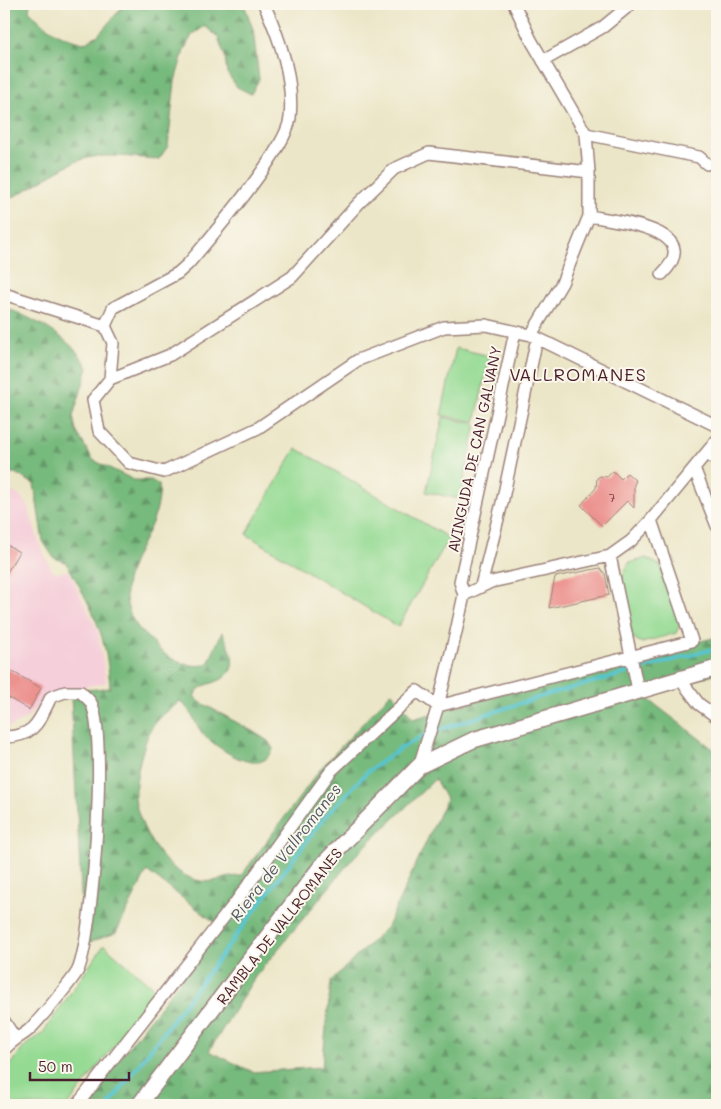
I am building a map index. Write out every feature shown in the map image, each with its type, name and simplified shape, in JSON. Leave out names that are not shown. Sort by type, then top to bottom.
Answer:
[{"type":"street","points":[[105,326],[113,308],[178,273],[188,264],[252,184],[285,136],[290,119],[288,78],[283,52],[264,4]]},
{"type":"street","points":[[481,586],[502,503],[534,337],[562,283],[589,216],[589,172],[586,134],[514,4]]},
{"type":"street","points":[[544,61],[602,27],[631,4]]},
{"type":"street","points":[[586,134],[699,157],[707,164]]},
{"type":"street","points":[[515,332],[486,325],[444,327],[358,360],[258,428],[164,472],[129,463],[99,431],[93,400],[110,380],[170,356],[292,277],[359,203],[394,169],[429,153],[589,172]]},
{"type":"street","points":[[589,216],[641,227],[667,236],[673,252],[672,265],[662,274]]},
{"type":"street","points":[[4,294],[105,326],[113,343],[110,380]]},
{"type":"street","name":"AVINGUDA DE CAN GALVANY","points":[[419,766],[438,706],[464,594],[460,582],[515,332],[534,337],[717,426]]},
{"type":"street","points":[[464,594],[491,582],[610,556],[630,541],[651,520],[717,440]]},
{"type":"street","points":[[705,455],[717,461]]},
{"type":"street","points":[[694,468],[717,526]]},
{"type":"street","points":[[77,1105],[235,903],[331,771],[417,691],[438,706],[692,641],[651,520]]},
{"type":"street","points":[[610,556],[638,690]]},
{"type":"street","name":"RAMBLA DE VALLROMANES","points":[[139,1105],[322,865],[419,766],[473,740],[717,668]]},
{"type":"street","points":[[680,679],[699,704],[717,718]]},
{"type":"street","points":[[4,737],[18,737],[32,730],[43,718],[51,697],[65,692],[81,692],[92,704],[98,735],[96,867],[88,932],[78,971],[29,1030],[14,1038],[4,1050]]},
{"type":"street","points":[[4,1021],[14,1038]]},
{"type":"shaded area","points":[[4,486],[22,498],[27,504],[41,549],[53,571],[58,573],[68,570],[98,631],[106,683],[76,688],[42,700],[28,717],[6,729],[4,729]]},
{"type":"green space","points":[[4,4],[30,4],[29,10],[47,27],[60,35],[84,43],[98,35],[125,4],[244,4],[253,29],[259,79],[251,94],[237,87],[227,73],[225,56],[218,37],[205,26],[192,35],[184,50],[175,81],[168,146],[159,159],[106,156],[85,159],[66,166],[4,201]]},
{"type":"green space","points":[[4,307],[52,331],[72,347],[88,368],[73,416],[76,431],[93,460],[134,480],[151,480],[159,485],[158,503],[153,519],[131,568],[126,585],[127,602],[133,620],[142,632],[164,653],[189,665],[208,664],[222,632],[231,651],[231,670],[220,680],[199,689],[194,696],[200,702],[268,741],[273,749],[268,758],[260,762],[251,762],[230,754],[205,736],[188,709],[180,701],[161,716],[152,727],[139,765],[135,797],[136,805],[150,840],[165,860],[174,868],[196,880],[213,881],[241,876],[322,767],[392,692],[413,719],[593,668],[717,637],[717,673],[664,688],[648,699],[717,752],[717,1105],[84,1105],[221,927],[147,871],[116,933],[81,945],[83,929],[71,696],[86,690],[110,688],[106,652],[91,608],[66,562],[54,558],[43,541],[34,484],[15,473],[4,473]],"holes":[[[435,779],[446,799],[387,927],[331,981],[322,1067],[253,1072],[209,1051],[255,977],[354,857]]]},
{"type":"green space","points":[[456,348],[490,356],[475,422],[441,415]]},
{"type":"green space","points":[[443,417],[476,424],[460,499],[426,492]]},
{"type":"green space","points":[[296,448],[449,538],[398,627],[246,534]]},
{"type":"green space","points":[[646,558],[661,566],[680,624],[676,633],[642,643],[633,638],[620,579],[629,563]]},
{"type":"green space","points":[[104,945],[157,991],[68,1105],[4,1105],[4,1072],[26,1045],[42,1034]]},
{"type":"building","points":[[613,471],[621,479],[627,473],[636,481],[634,484],[634,508],[627,501],[602,526],[581,505],[596,488],[597,478],[600,476],[607,477]]},
{"type":"building","points":[[4,543],[19,552],[4,577]]},
{"type":"building","points":[[600,568],[605,574],[609,595],[549,608],[555,577]]},
{"type":"building","points":[[4,667],[41,688],[29,710],[4,695]]},
{"type":"waterway","name":"Riera de Vallromanes","points":[[432,732],[546,695],[717,648]]},
{"type":"waterway","name":"Riera de Vallromanes","points":[[109,1105],[324,818],[367,772],[401,748],[425,735]]},
{"type":"district","name":"VALLROMANES","points":[[578,374]]}]
